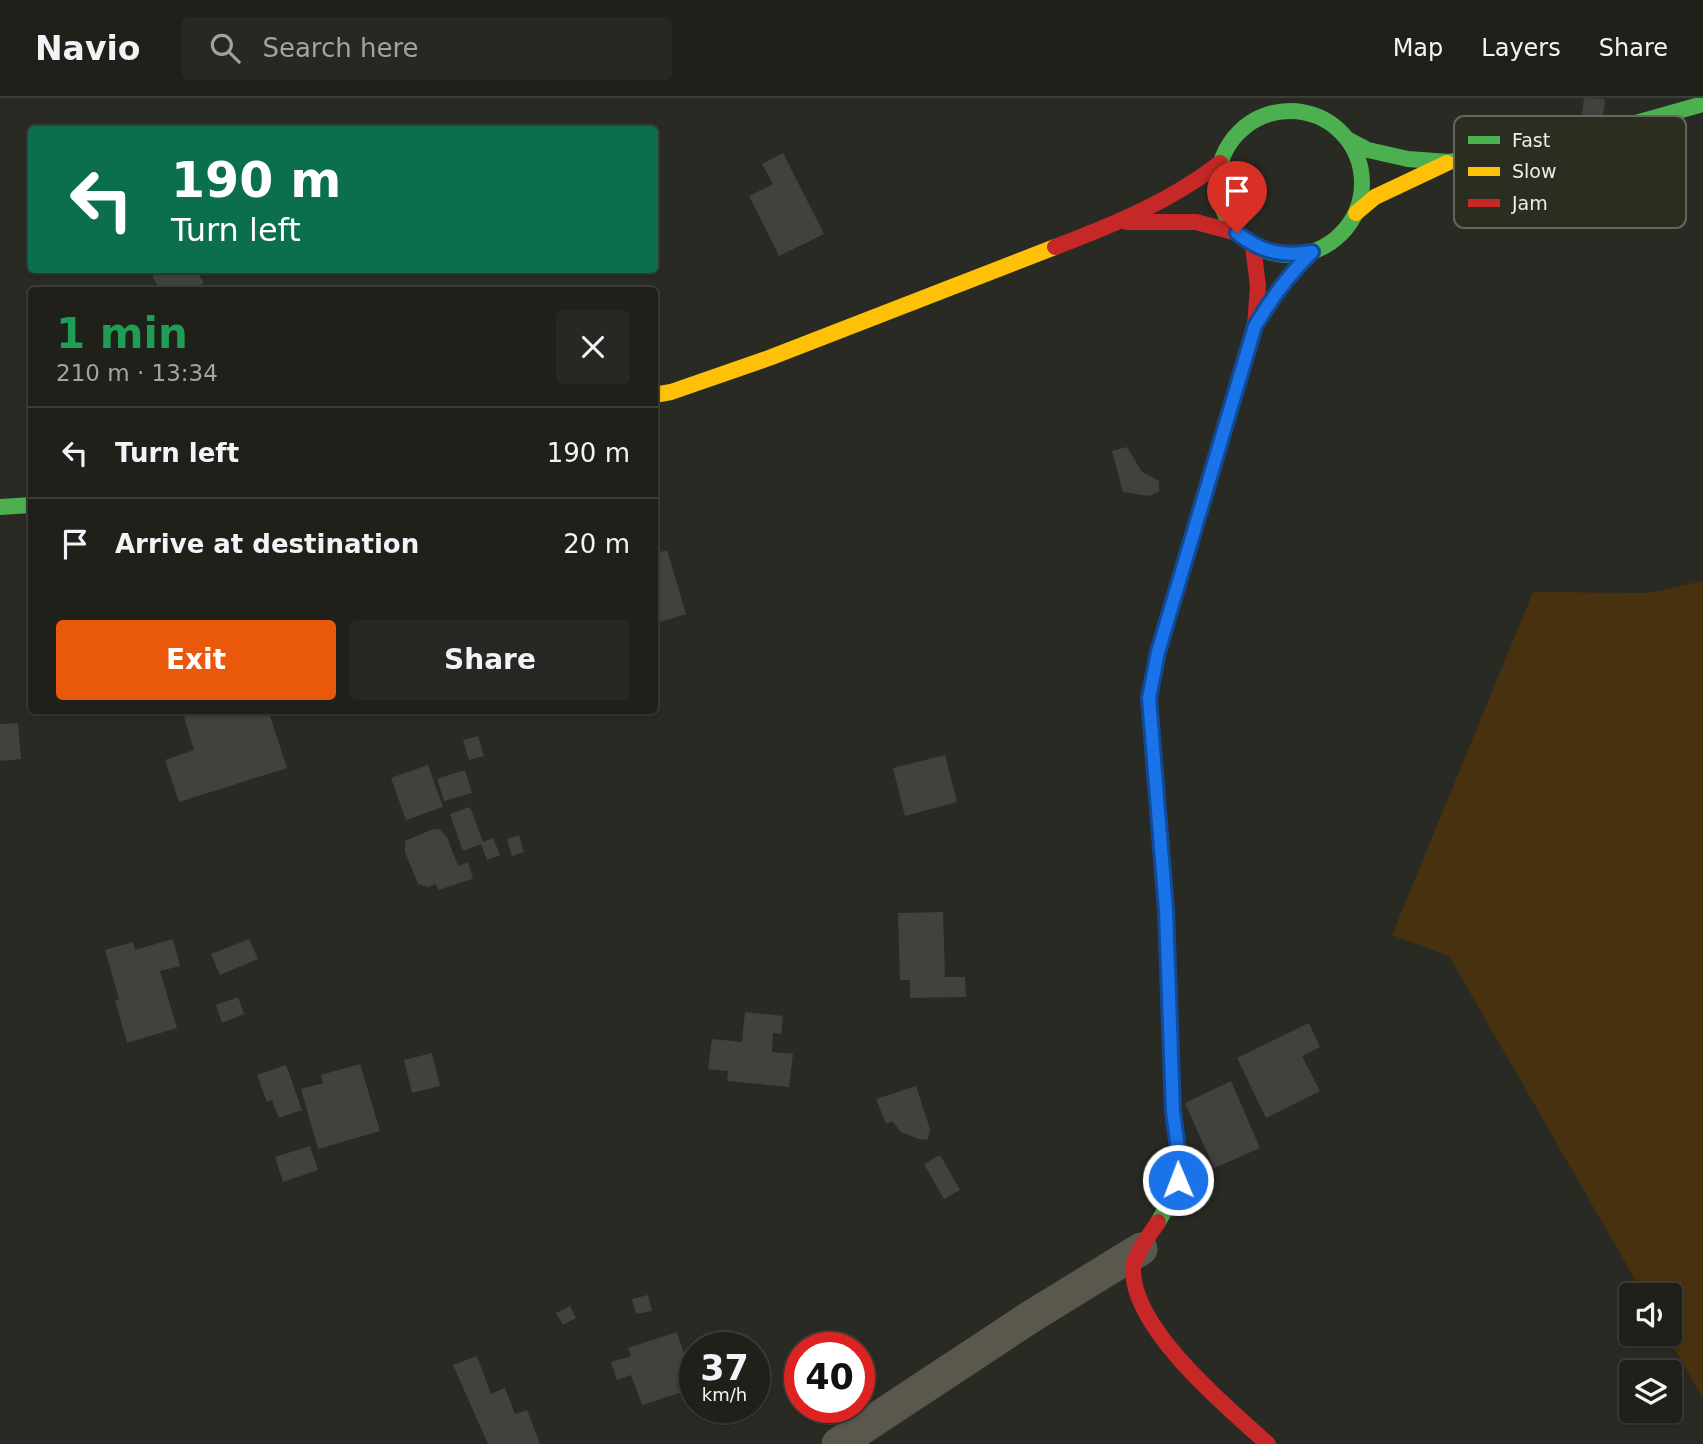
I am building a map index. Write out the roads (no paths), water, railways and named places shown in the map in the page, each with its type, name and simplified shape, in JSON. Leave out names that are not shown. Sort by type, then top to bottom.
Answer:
[{"type":"street","points":[[1288,98],[1303,111]]},
{"type":"street","points":[[1660,116],[1703,104]]},
{"type":"street","points":[[1238,133],[1241,107]]},
{"type":"street","points":[[1118,223],[1184,220],[1217,224],[1237,233],[1253,246],[1292,256],[1312,252],[1330,244],[1345,230],[1356,213],[1362,194],[1362,173],[1358,155],[1336,126],[1303,111],[1284,110],[1251,121],[1238,133],[1227,147],[1217,180],[1225,216],[1237,233]]},
{"type":"street","points":[[1349,140],[1368,150],[1395,156],[1449,162]]},
{"type":"street","points":[[1356,213],[1375,197],[1454,161]]},
{"type":"street","points":[[658,394],[769,358],[1118,223],[1197,181],[1220,163]]},
{"type":"street","points":[[1253,246],[1258,267],[1259,292],[1255,326],[1158,652],[1149,698],[1166,910],[1173,1112],[1179,1156],[1178,1180],[1171,1200],[1141,1249],[1133,1268],[1140,1300],[1161,1337],[1198,1379],[1268,1444]]},
{"type":"street","points":[[1294,269],[1312,252]]},
{"type":"street","points":[[1255,326],[1269,302]]},
{"type":"street","points":[[0,507],[28,505]]},
{"type":"street","points":[[838,1444],[1032,1316],[1141,1249]]}]
